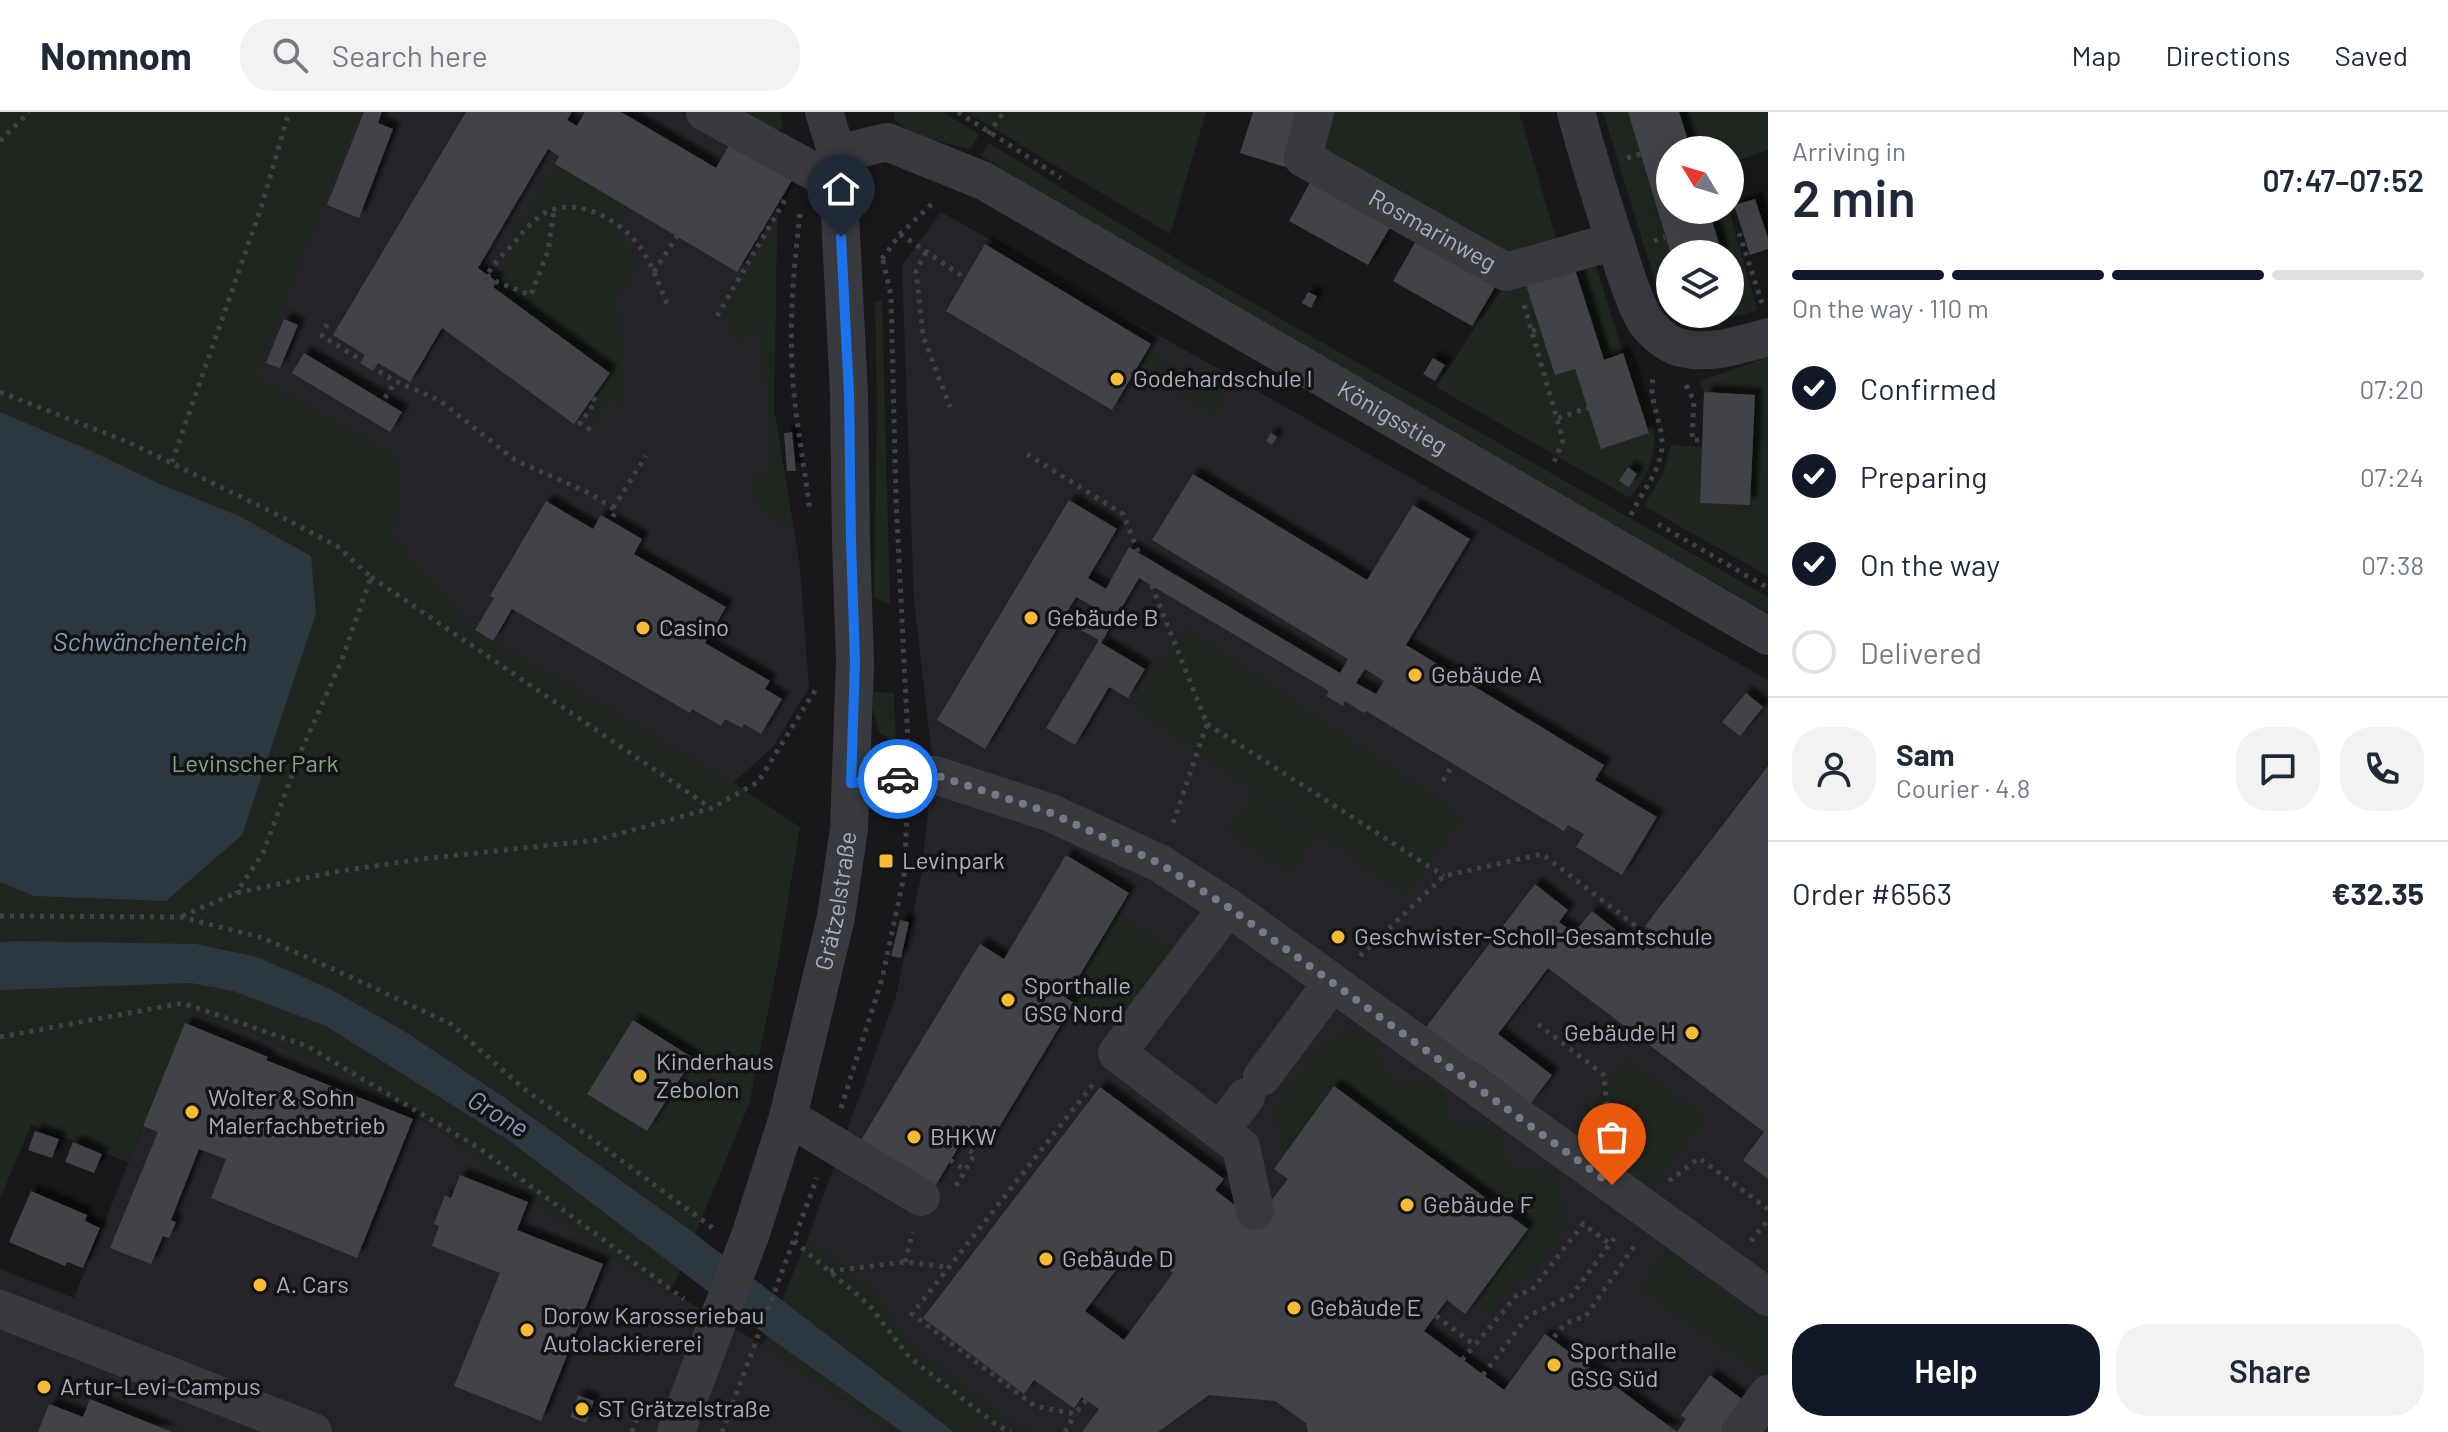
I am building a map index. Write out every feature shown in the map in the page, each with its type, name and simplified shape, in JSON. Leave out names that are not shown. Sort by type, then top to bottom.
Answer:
[{"type":"street","points":[[705,112],[827,168]]},
{"type":"street","name":"Grätzelstraße","points":[[676,1432],[722,1315],[788,1117],[836,917],[849,829],[855,662],[849,394],[824,112]]},
{"type":"street","name":"Grätzelstraße","points":[[827,168],[845,127],[845,112]]},
{"type":"street","name":"Rosmarinweg","points":[[1315,112],[1303,158],[1506,272],[1615,241]]},
{"type":"street","points":[[1576,112],[1615,241],[1643,317],[1665,341],[1679,347],[1701,350],[1728,349],[1766,322]]},
{"type":"street","name":"Königsstieg","points":[[827,168],[887,142],[984,181],[1768,636]]},
{"type":"street","points":[[851,783],[935,775],[1051,813],[1159,863],[1228,907],[1768,1297]]},
{"type":"street","points":[[1228,907],[1117,1053],[1241,1147],[1255,1211]]},
{"type":"street","points":[[1220,1131],[1332,983]]},
{"type":"street","points":[[788,1117],[935,1197]]},
{"type":"street","points":[[0,1309],[313,1432]]},
{"type":"street","points":[[1740,1432],[1768,1394]]},
{"type":"path","points":[[0,141],[29,112]]},
{"type":"path","points":[[172,462],[261,208],[289,112]]},
{"type":"path","points":[[958,112],[1005,143]]},
{"type":"path","points":[[989,132],[1004,112]]},
{"type":"path","points":[[717,316],[827,168]]},
{"type":"path","points":[[812,521],[794,393],[795,257],[827,168]]},
{"type":"path","points":[[722,1432],[755,1338],[795,1242],[829,1142],[885,964],[904,876],[909,777],[906,682],[896,499],[891,296],[882,259],[900,234],[928,206],[961,186],[984,181]]},
{"type":"path","points":[[555,209],[548,251],[531,295],[485,278],[525,230],[544,213],[555,209],[576,208],[590,210],[629,234],[654,272],[667,304]]},
{"type":"path","points":[[1739,233],[1766,322]]},
{"type":"path","points":[[900,234],[965,278]]},
{"type":"path","points":[[654,272],[677,236]]},
{"type":"path","points":[[926,252],[916,271],[923,336],[950,407]]},
{"type":"path","points":[[1523,303],[1563,440],[1553,465]]},
{"type":"path","points":[[327,324],[322,336],[395,381],[439,400],[515,460],[575,486],[613,508],[616,510],[611,521]]},
{"type":"path","points":[[1532,331],[1540,328]]},
{"type":"path","points":[[1616,549],[1637,502],[1657,470],[1662,439],[1650,387],[1665,341]]},
{"type":"path","points":[[1665,341],[1694,401],[1692,440],[1702,440]]},
{"type":"path","points":[[385,398],[395,381]]},
{"type":"path","points":[[0,392],[172,462],[337,546],[371,577],[712,808]]},
{"type":"path","points":[[593,398],[596,401],[580,423],[595,433]]},
{"type":"path","points":[[1558,418],[1588,408]]},
{"type":"path","points":[[1027,454],[1123,514],[1207,724],[1444,876]]},
{"type":"path","points":[[613,508],[646,456]]},
{"type":"path","points":[[236,893],[263,853],[301,751],[341,662],[371,577]]},
{"type":"path","points":[[181,917],[236,893],[334,872],[597,840],[712,808],[758,782],[823,678],[822,693]]},
{"type":"path","points":[[1159,863],[1207,724]]},
{"type":"path","points":[[1443,781],[1450,769]]},
{"type":"path","points":[[1332,983],[1444,876],[1542,854],[1636,926]]},
{"type":"path","points":[[0,916],[181,917],[263,938],[451,1024],[523,1088],[712,1228],[748,1240],[795,1242],[869,1305],[909,1357],[998,1426],[1011,1432]]},
{"type":"path","points":[[0,1037],[183,1003],[307,1046],[479,1148],[684,1299]]},
{"type":"path","points":[[1538,1024],[1581,1057]]},
{"type":"path","points":[[1075,1414],[1035,1406],[912,1314],[1117,1053]]},
{"type":"path","points":[[935,1197],[965,1170],[975,1154],[960,1144]]},
{"type":"path","points":[[1483,1375],[1528,1316],[1572,1295],[1610,1244],[1699,1158],[1768,1209]]},
{"type":"path","points":[[950,1160],[965,1170]]},
{"type":"path","points":[[1554,1337],[1566,1323],[1586,1316],[1647,1210]]},
{"type":"path","points":[[708,1240],[718,1214]]},
{"type":"path","points":[[1462,1360],[1517,1295],[1532,1290],[1583,1224],[1610,1244]]},
{"type":"path","points":[[829,1271],[905,1262],[948,1267]]},
{"type":"path","points":[[1436,1316],[1475,1345]]},
{"type":"path","points":[[1065,1432],[1086,1400]]},
{"type":"shaded area","points":[[359,112],[681,112],[793,179],[779,203],[777,221],[774,408],[800,567],[809,688],[773,747],[733,783],[475,630],[393,540],[255,375]]},
{"type":"shaded area","name":"Geschwister-Scholl-Gesamtschule","points":[[941,212],[1768,680],[1768,1432],[1035,1432],[1009,1421],[916,1348],[893,1322],[875,1292],[808,1238],[896,996],[921,877],[933,765],[914,601],[902,266]]},
{"type":"shaded area","points":[[189,1012],[232,1024],[309,1058],[439,1129],[530,1200],[621,1263],[763,1345],[891,1432],[0,1432],[0,1269],[74,1298]]},
{"type":"green space","name":"Levinscher Park","points":[[0,112],[359,112],[255,375],[402,459],[393,540],[475,630],[733,783],[800,827],[777,967],[749,1104],[671,1292],[621,1263],[530,1200],[439,1129],[309,1058],[232,1024],[190,1012],[128,1162],[31,1125],[0,1199]]},
{"type":"green space","points":[[735,112],[780,112],[783,129],[768,129]]},
{"type":"green space","points":[[894,112],[944,112],[979,135],[970,149],[917,136],[895,121]]},
{"type":"green space","points":[[966,112],[1206,112],[1170,234]]},
{"type":"green space","points":[[1325,112],[1519,112],[1557,241],[1506,258],[1313,152]]},
{"type":"green space","points":[[1603,112],[1768,112],[1768,150],[1744,158],[1744,136],[1656,136],[1656,224],[1733,224],[1737,240],[1656,240],[1656,285]]},
{"type":"green space","points":[[989,143],[1190,267],[1768,597],[1768,613],[1183,279],[981,156]]},
{"type":"green space","points":[[555,164],[629,208],[615,230],[633,254],[639,269],[617,295],[627,408],[609,398],[592,425],[586,421],[602,400],[596,394],[610,373],[493,287],[497,275],[516,248],[508,243]]},
{"type":"green space","points":[[777,221],[774,409],[792,525],[769,518],[760,506],[751,482],[774,462],[759,329],[735,348],[727,307]]},
{"type":"green space","points":[[1744,264],[1757,310],[1744,314]]},
{"type":"green space","points":[[1596,266],[1623,353],[1632,358],[1654,430],[1651,462],[1630,498],[1436,387],[1503,289]]},
{"type":"green space","points":[[875,301],[882,301],[890,604],[874,598]]},
{"type":"green space","points":[[1148,349],[1226,395],[1214,416],[1136,369]]},
{"type":"green space","points":[[1768,357],[1768,576],[1644,506],[1663,473],[1671,445],[1702,447],[1704,392],[1700,381]]},
{"type":"green space","points":[[1187,627],[1463,816],[1407,896],[1132,708]]},
{"type":"green space","points":[[873,692],[894,693],[896,741],[880,734],[873,709]]},
{"type":"green space","points":[[1253,795],[1315,839],[1288,874],[1227,830]]},
{"type":"green space","points":[[1117,913],[1172,947],[1111,1025],[1066,998]]},
{"type":"green space","points":[[1347,1029],[1384,1038],[1376,1048],[1381,1070],[1401,1086],[1404,1081],[1422,1078],[1445,1096],[1445,1113],[1461,1126],[1480,1123],[1502,1138],[1506,1159],[1521,1170],[1540,1167],[1561,1183],[1565,1230],[1528,1280],[1515,1282],[1491,1315],[1474,1302],[1335,1087],[1281,1159],[1274,1106],[1319,1046]]},
{"type":"green space","points":[[1627,1058],[1707,1118],[1646,1198],[1566,1138]]},
{"type":"green space","points":[[808,1238],[875,1292],[893,1322],[916,1348],[1009,1421],[1035,1432],[891,1432],[763,1345]]},
{"type":"green space","points":[[1668,1246],[1687,1255],[1682,1266],[1768,1324],[1768,1367],[1762,1375],[1638,1288]]},
{"type":"water","name":"Schwänchenteich","points":[[0,412],[239,516],[311,556],[316,614],[242,835],[166,901],[34,896],[0,882]]},
{"type":"water","name":"Grone","points":[[0,942],[196,944],[257,957],[330,989],[404,1031],[505,1098],[694,1233],[954,1432],[902,1432],[767,1336],[511,1142],[326,1026],[233,991],[191,983],[0,990]]},
{"type":"building","points":[[364,112],[382,112],[378,123],[393,129],[359,218],[327,205]]},
{"type":"building","points":[[466,112],[572,112],[567,120],[577,126],[585,112],[621,112],[716,168],[731,142],[793,179],[737,272],[555,164],[559,156],[548,149],[478,268],[497,282],[493,287],[610,373],[574,424],[442,328],[410,382],[378,363],[373,371],[360,363],[365,355],[333,335]]},
{"type":"building","points":[[1253,112],[1302,112],[1285,167],[1240,153]]},
{"type":"building","points":[[1628,112],[1679,112],[1687,136],[1656,136],[1656,204]]},
{"type":"building","points":[[1312,179],[1392,224],[1368,265],[1289,221]]},
{"type":"building","points":[[1755,199],[1768,238],[1768,249],[1750,255],[1740,224],[1744,224],[1744,202]]},
{"type":"building","points":[[1662,224],[1713,224],[1718,240],[1667,240]]},
{"type":"building","points":[[1417,239],[1497,284],[1472,326],[1393,281]]},
{"type":"building","points":[[985,244],[1151,344],[1112,410],[946,311]]},
{"type":"building","points":[[1574,266],[1604,360],[1623,353],[1649,433],[1601,449],[1575,369],[1555,375],[1525,282]]},
{"type":"building","points":[[1308,292],[1317,296],[1311,308],[1302,303]]},
{"type":"building","points":[[284,319],[298,325],[280,368],[266,363]]},
{"type":"building","points":[[304,353],[402,412],[390,432],[292,373]]},
{"type":"building","points":[[1433,358],[1445,365],[1435,381],[1423,374]]},
{"type":"building","points":[[1704,392],[1755,395],[1750,505],[1700,503]]},
{"type":"building","points":[[792,432],[796,471],[787,471],[784,433]]},
{"type":"building","points":[[1271,433],[1277,437],[1272,445],[1266,441]]},
{"type":"building","points":[[1628,467],[1637,474],[1629,487],[1619,481]]},
{"type":"building","name":"Gebäude A","points":[[1193,474],[1367,580],[1413,505],[1470,539],[1406,645],[1604,765],[1595,780],[1657,817],[1622,875],[1576,847],[1584,834],[1568,825],[1564,831],[1366,711],[1364,713],[1345,701],[1343,706],[1326,696],[1329,691],[1139,578],[1101,643],[1145,669],[1128,698],[1109,687],[1075,745],[1046,728],[1099,640],[1081,630],[1094,607],[1076,597],[985,749],[937,720],[1069,500],[1117,529],[1088,578],[1106,589],[1129,547],[1340,673],[1348,659],[1152,540]],"holes":[[[1365,669],[1384,681],[1376,694],[1356,683]]]},
{"type":"building","name":"Casino","points":[[546,501],[593,529],[601,515],[642,539],[634,554],[726,607],[705,643],[770,681],[765,689],[782,699],[761,734],[744,724],[742,728],[725,719],[721,726],[692,709],[690,713],[512,609],[493,641],[475,630],[494,598],[490,596]]},
{"type":"building","points":[[1746,693],[1763,707],[1740,736],[1722,722]]},
{"type":"building","points":[[1768,766],[1768,1179],[1743,1160],[1764,1132],[1548,968],[1498,1034],[1552,1075],[1531,1103],[1476,1062],[1471,1068],[1423,1031],[1535,884],[1568,910],[1559,922],[1574,933],[1592,911],[1643,951],[1656,934],[1645,926]]},
{"type":"building","name":"Sporthalle GSG Nord","points":[[1066,855],[1129,893],[1066,998],[1074,1003],[990,1142],[969,1129],[933,1190],[858,1145],[980,944],[1004,959]]},
{"type":"building","points":[[900,920],[909,922],[901,958],[891,956]]},
{"type":"building","name":"Kinderhaus Zebolon","points":[[633,1020],[693,1058],[647,1131],[587,1094]]},
{"type":"building","points":[[185,1023],[268,1057],[266,1060],[413,1119],[357,1258],[211,1198],[226,1159],[199,1149],[171,1220],[176,1222],[169,1238],[163,1236],[151,1264],[110,1248],[158,1132],[143,1126]]},
{"type":"building","points":[[1334,1086],[1528,1229],[1465,1314],[1447,1300],[1424,1331],[1504,1390],[1545,1334],[1677,1432],[1308,1432],[1306,1423],[1275,1401],[1209,1395],[1158,1432],[1082,1432],[1099,1409],[1082,1397],[1074,1408],[1034,1380],[1024,1394],[923,1318],[1100,1087],[1224,1179],[1215,1190],[1244,1212],[1265,1209],[1288,1179],[1274,1169]],"holes":[[[1135,1245],[1173,1273],[1124,1340],[1085,1311]]]},
{"type":"building","points":[[35,1131],[59,1139],[52,1158],[28,1150]]},
{"type":"building","points":[[73,1142],[102,1154],[94,1173],[65,1162]]},
{"type":"building","name":"Dorow Karosseriebau Autolackiererei","points":[[460,1175],[528,1202],[517,1230],[603,1264],[541,1421],[454,1386],[500,1273],[432,1246],[439,1226],[434,1224],[445,1195],[451,1198]]},
{"type":"building","points":[[31,1191],[87,1215],[85,1221],[100,1228],[83,1268],[67,1262],[65,1266],[9,1242]]},
{"type":"building","points":[[1710,1375],[1742,1399],[1726,1432],[1677,1432],[1686,1419],[1681,1415]]},
{"type":"building","name":"ST Grätzelstraße","points":[[578,1395],[594,1401],[586,1423],[570,1417]]},
{"type":"building","points":[[90,1399],[172,1432],[38,1432],[49,1404],[83,1417]]},
{"type":"way so far","points":[[898,779],[935,775],[1051,813],[1159,863],[1228,907],[1612,1185]]},
{"type":"place","name":"Godehardschule I","points":[[1117,379]]},
{"type":"place","name":"Gebäude B","points":[[1031,618]]},
{"type":"place","name":"Casino","points":[[643,628]]},
{"type":"place","name":"Gebäude A","points":[[1415,675]]},
{"type":"place","name":"Levinpark","points":[[886,861]]},
{"type":"place","name":"Geschwister-Scholl-Gesamtschule","points":[[1338,937]]},
{"type":"place","name":"Sporthalle GSG Nord","points":[[1008,1000]]},
{"type":"place","name":"Gebäude H","points":[[1692,1033]]},
{"type":"place","name":"Kinderhaus Zebolon","points":[[640,1076]]},
{"type":"place","name":"Wolter & Sohn Malerfachbetrieb","points":[[192,1112]]},
{"type":"place","name":"BHKW","points":[[914,1137]]},
{"type":"place","name":"Gebäude F","points":[[1407,1205]]},
{"type":"place","name":"Gebäude D","points":[[1046,1259]]},
{"type":"place","name":"A. Cars","points":[[260,1285]]},
{"type":"place","name":"Gebäude E","points":[[1294,1308]]},
{"type":"place","name":"Dorow Karosseriebau Autolackiererei","points":[[527,1330]]},
{"type":"place","name":"Sporthalle GSG Süd","points":[[1554,1365]]},
{"type":"place","name":"Artur-Levi-Campus","points":[[44,1387]]},
{"type":"place","name":"ST Grätzelstraße","points":[[582,1409]]},
{"type":"route","points":[[841,237],[849,394],[855,662],[851,783],[898,779]]}]
